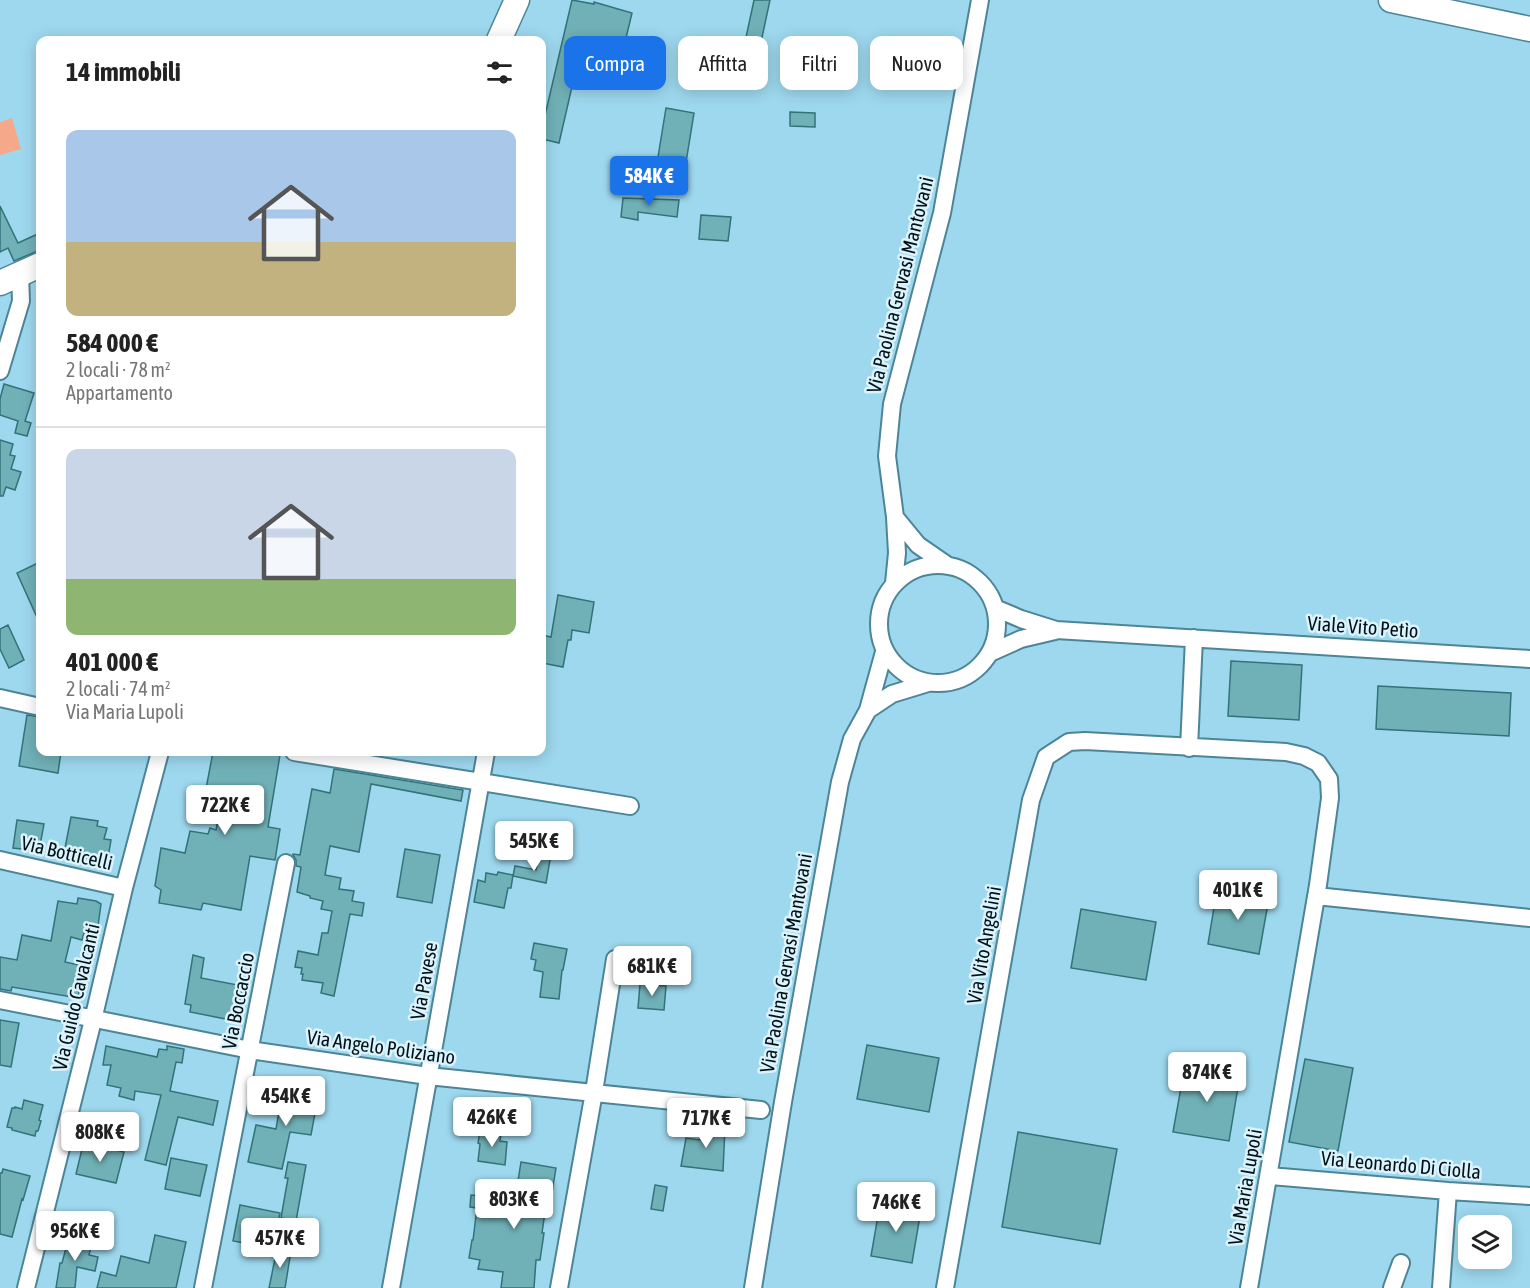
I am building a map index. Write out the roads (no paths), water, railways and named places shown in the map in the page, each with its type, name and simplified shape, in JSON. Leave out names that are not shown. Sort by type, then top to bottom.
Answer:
[{"type":"street","points":[[501,36],[517,0]]},
{"type":"street","name":"Via Paolina Gervasi Mantovani","points":[[894,583],[897,553],[887,456],[892,404],[942,213],[980,0]]},
{"type":"street","points":[[1391,0],[1530,29]]},
{"type":"street","points":[[0,371],[21,301],[20,273]]},
{"type":"street","points":[[895,517],[918,545],[946,565]]},
{"type":"street","points":[[930,565],[946,565],[963,570],[977,579],[988,592],[998,623],[996,638],[990,653],[970,674],[957,681],[942,684],[928,683],[914,679],[892,663],[884,652],[879,634],[878,615],[884,598],[894,583],[909,572],[930,565]]},
{"type":"street","points":[[995,608],[1056,630]]},
{"type":"street","points":[[990,653],[1021,639],[1056,630]]},
{"type":"street","name":"Viale Vito Petìo","points":[[1056,630],[1530,659]]},
{"type":"street","points":[[1189,748],[1194,638]]},
{"type":"street","name":"Via Paolina Gervasi Mantovani","points":[[753,1288],[785,1090],[840,782],[852,739],[868,710],[884,652]]},
{"type":"street","points":[[868,710],[892,694],[928,683]]},
{"type":"street","points":[[0,698],[36,705]]},
{"type":"street","name":"Via Vito Angelini","points":[[945,1288],[1031,800],[1046,757],[1069,742],[1189,748]]},
{"type":"street","name":"Via Maria Lupoli","points":[[1189,748],[1286,752],[1304,756],[1318,763],[1329,779],[1330,798],[1316,897],[1250,1288]]},
{"type":"street","name":"Via Guido Cavalcanti","points":[[26,1288],[124,888],[159,756]]},
{"type":"street","points":[[320,756],[630,806]]},
{"type":"street","name":"Via Pavese","points":[[391,1288],[485,756]]},
{"type":"street","name":"Via Botticelli","points":[[0,860],[124,888]]},
{"type":"street","name":"Via Boccaccio","points":[[203,1288],[286,863]]},
{"type":"street","points":[[1316,897],[1530,918]]},
{"type":"street","points":[[559,1288],[572,1259],[594,1092],[615,959]]},
{"type":"street","name":"Via Angelo Poliziano","points":[[0,1000],[250,1050],[428,1076],[761,1110]]},
{"type":"street","name":"Via Leonardo Di Ciolla","points":[[1269,1176],[1530,1196]]},
{"type":"street","points":[[1441,1288],[1448,1191]]},
{"type":"street","points":[[1392,1288],[1401,1263]]}]
